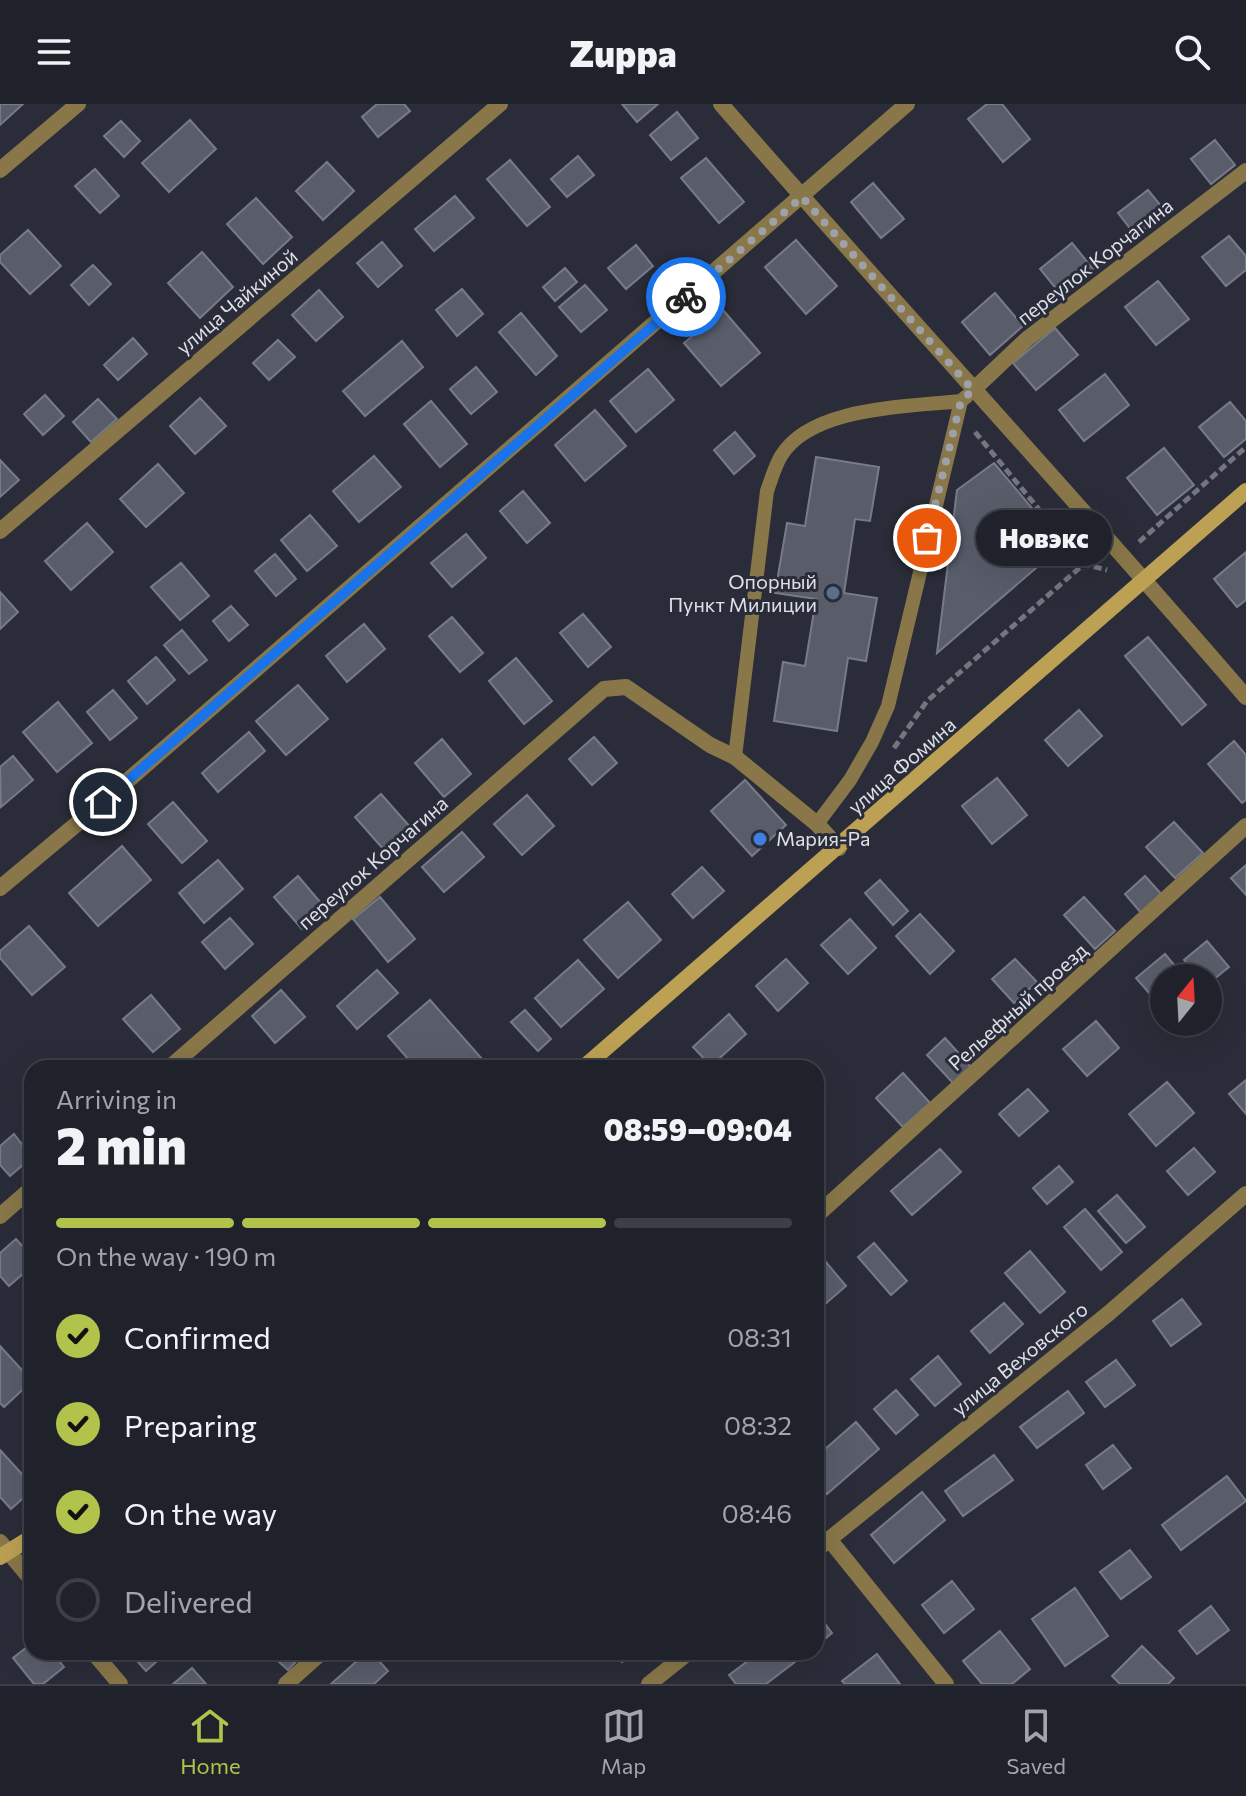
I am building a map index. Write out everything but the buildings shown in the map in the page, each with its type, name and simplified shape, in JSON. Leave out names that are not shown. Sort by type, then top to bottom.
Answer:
[{"type":"street","points":[[0,170],[78,104]]},
{"type":"street","name":"улица Чайкиной","points":[[0,531],[500,104]]},
{"type":"street","points":[[721,104],[802,197],[964,401],[1145,579],[1246,697]]},
{"type":"street","points":[[0,888],[907,104]]},
{"type":"street","name":"переулок Корчагина","points":[[964,401],[1027,339],[1246,171]]},
{"type":"street","name":"улица Фомина","points":[[592,1060],[1246,491]]},
{"type":"street","name":"переулок Корчагина","points":[[178,1060],[604,689],[626,687],[710,745],[735,757]]},
{"type":"street","points":[[735,757],[817,824],[839,848]]},
{"type":"street","name":"Рельефный проезд","points":[[824,1209],[1246,826]]},
{"type":"street","name":"улица Веховского","points":[[824,1544],[1109,1313],[1246,1194]]},
{"type":"street","points":[[0,1216],[24,1195]]},
{"type":"street","points":[[24,1541],[3,1550],[24,1572]]},
{"type":"street","points":[[824,1546],[946,1684]]},
{"type":"street","points":[[100,1660],[120,1684]]},
{"type":"street","points":[[286,1684],[313,1660]]},
{"type":"street","points":[[649,1684],[679,1660]]},
{"type":"lane","points":[[735,757],[767,491],[781,455],[808,430],[850,413],[964,401],[888,706],[850,780],[817,824]]},
{"type":"path","points":[[964,401],[1084,564],[1107,570],[1246,447]]},
{"type":"path","points":[[888,757],[927,701],[1084,564]]},
{"type":"way so far","points":[[686,297],[802,197],[973,390],[961,401],[927,538]]},
{"type":"place","name":"Новэкс","points":[[927,538]]},
{"type":"place","name":"Опорный Пункт Милиции","points":[[833,593]]},
{"type":"place","name":"Мария-Ра","points":[[760,839]]},
{"type":"route","points":[[103,802],[686,297]]}]
